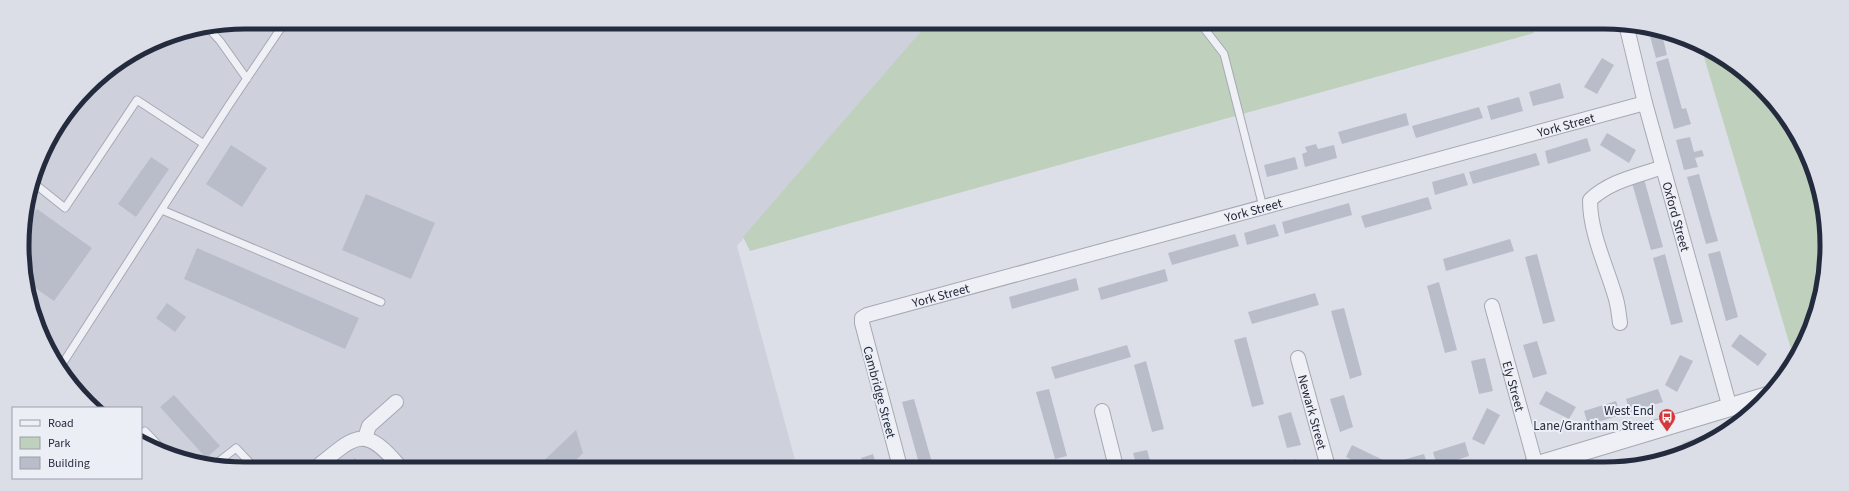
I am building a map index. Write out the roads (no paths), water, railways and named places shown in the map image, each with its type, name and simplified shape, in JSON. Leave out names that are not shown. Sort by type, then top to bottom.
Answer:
[{"type":"street","name":"Oxford Street","points":[[1628,30],[1645,103],[1730,408]]},
{"type":"street","name":"York Street","points":[[862,318],[1645,103]]},
{"type":"street","points":[[1620,323],[1616,300],[1595,232],[1590,210],[1590,200],[1598,192],[1620,181],[1663,167]]},
{"type":"street","name":"Ely Street","points":[[1492,306],[1532,462]]},
{"type":"street","name":"Cambridge Street","points":[[862,318],[862,323],[899,462]]},
{"type":"street","name":"Newark Street","points":[[1298,358],[1327,462]]},
{"type":"street","points":[[1566,462],[1757,399]]},
{"type":"street","points":[[365,438],[369,426],[396,402]]},
{"type":"street","points":[[1102,411],[1115,462]]},
{"type":"street","points":[[323,462],[346,443],[365,438],[376,442],[396,462]]},
{"type":"lane","points":[[63,363],[204,144],[280,29]]},
{"type":"lane","points":[[1205,29],[1224,54],[1264,207]]},
{"type":"lane","points":[[212,32],[220,41],[247,79]]},
{"type":"lane","points":[[37,186],[65,208],[137,100],[204,144]]},
{"type":"lane","points":[[162,210],[381,302]]},
{"type":"lane","points":[[145,431],[156,443]]},
{"type":"lane","points":[[220,460],[236,448],[249,462]]},
{"type":"place","name":"West End Lane/Grantham Street","points":[[1667,432]]}]
